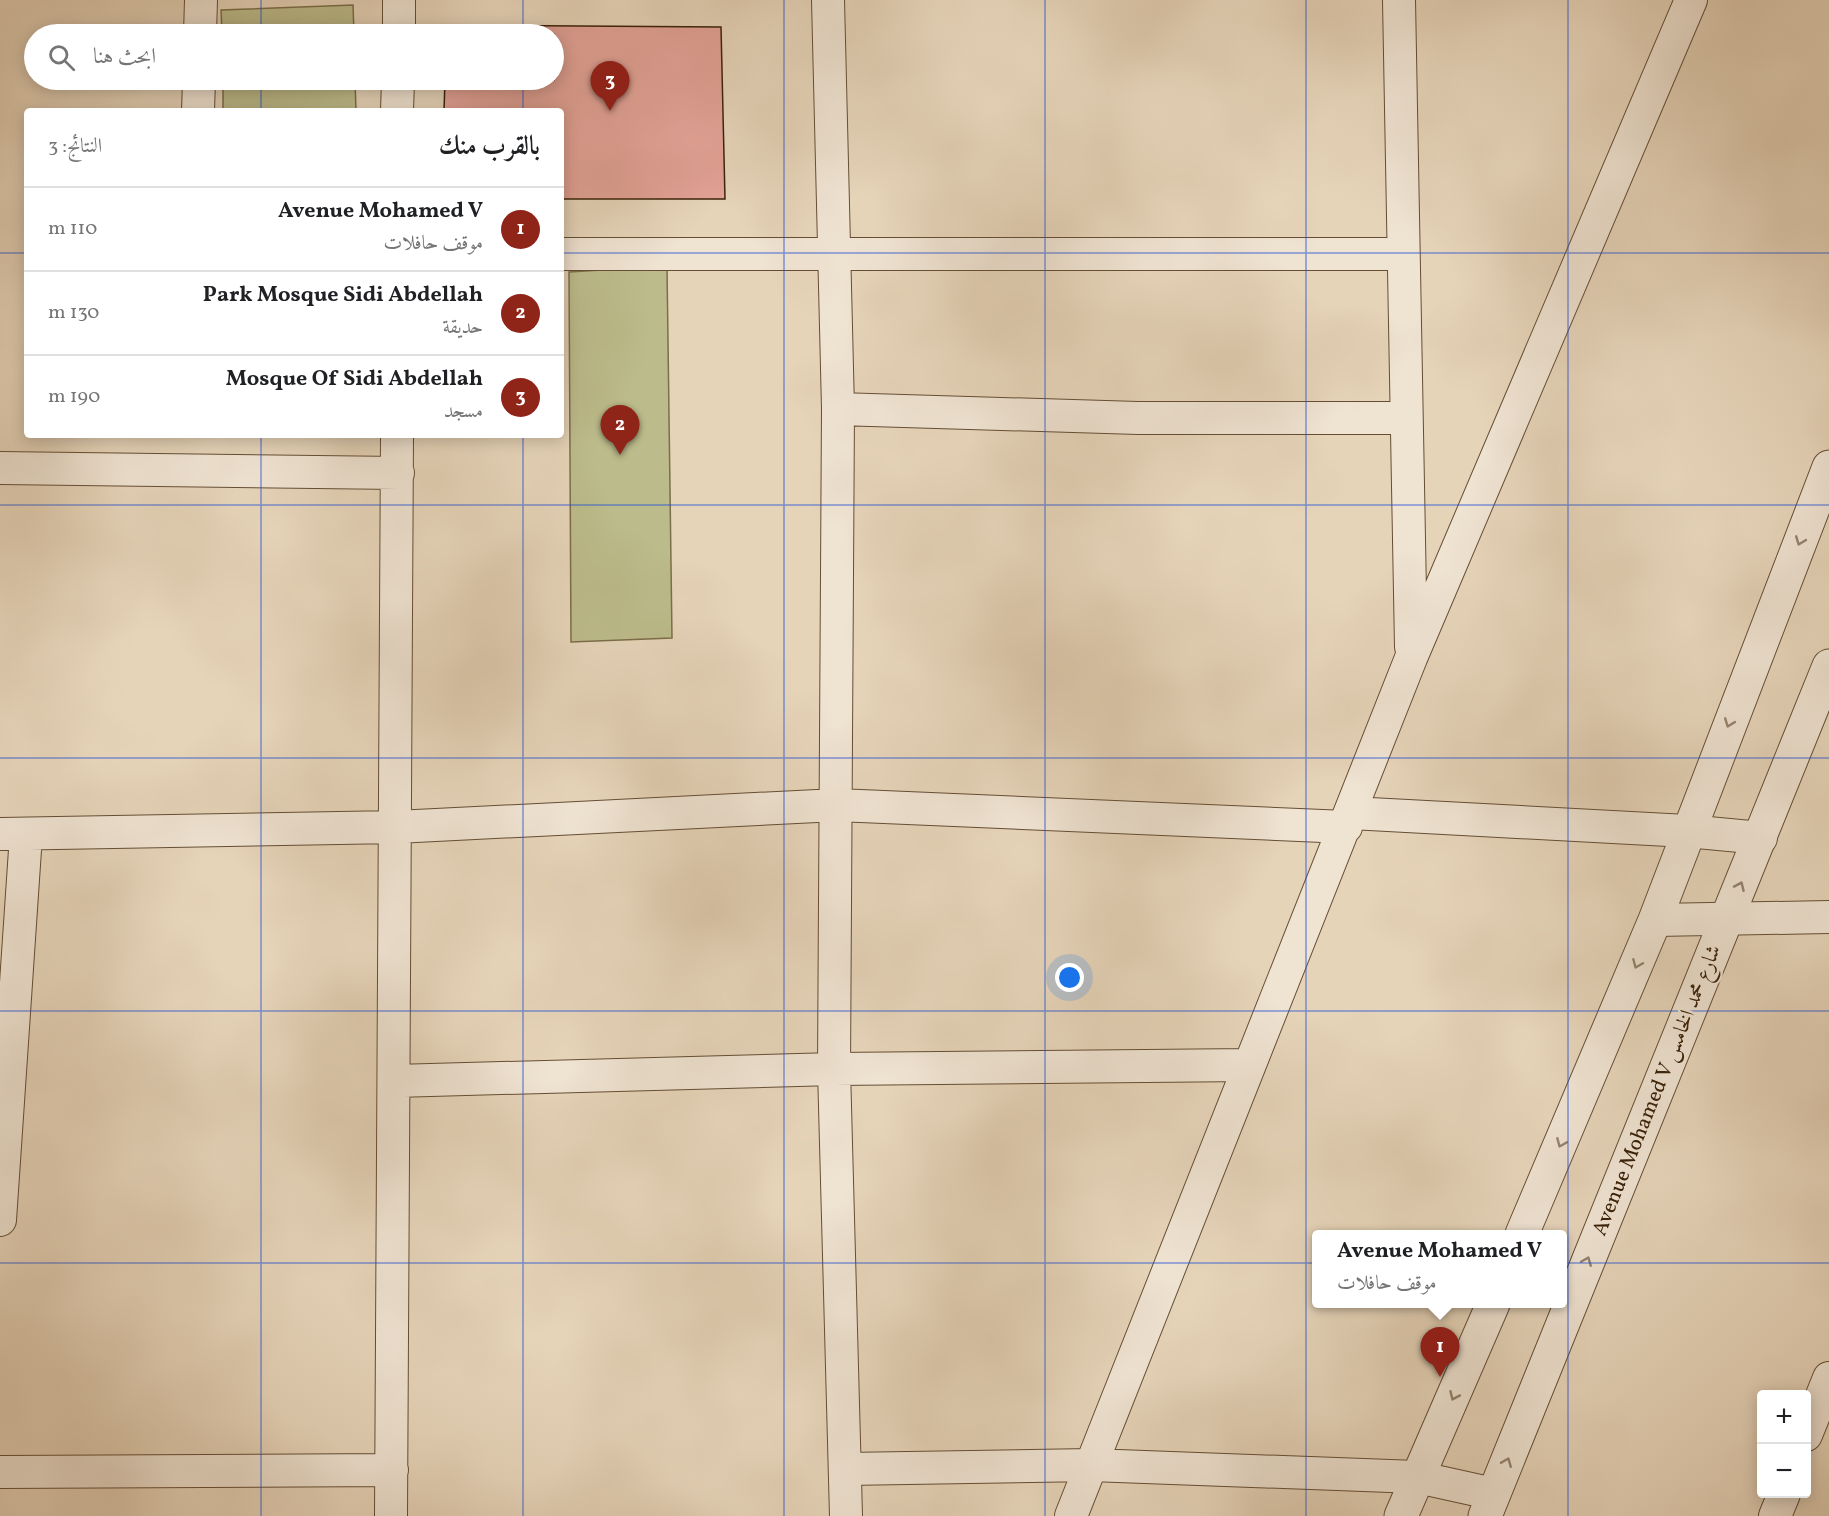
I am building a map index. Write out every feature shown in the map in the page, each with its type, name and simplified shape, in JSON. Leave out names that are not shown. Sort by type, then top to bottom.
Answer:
[{"type":"street","points":[[200,24],[201,0]]},
{"type":"street","points":[[399,0],[399,24]]},
{"type":"street","points":[[828,0],[838,409],[834,1069],[846,1516]]},
{"type":"street","points":[[1399,0],[1411,658]]},
{"type":"street","points":[[1071,1516],[1248,1065],[1349,820],[1411,658],[1691,0]]},
{"type":"street","points":[[198,108],[199,90]]},
{"type":"street","points":[[397,108],[398,90]]},
{"type":"street","points":[[564,254],[1402,254]]},
{"type":"street","points":[[838,409],[1138,418],[1405,418]]},
{"type":"street","points":[[391,1516],[397,438]]},
{"type":"street","points":[[1524,1230],[1655,920],[1687,831],[1829,467]]},
{"type":"street","points":[[0,468],[398,474]]},
{"type":"street","name":"Avenue Mohamed V شارع محمد الخامس","points":[[1490,1505],[1725,917],[1761,838],[1829,666]]},
{"type":"street","points":[[0,1220],[13,835],[396,827],[837,805],[1687,831],[1761,838]]},
{"type":"street","points":[[1655,920],[1829,917]]},
{"type":"street","points":[[394,1081],[834,1069],[1248,1065]]},
{"type":"street","points":[[1401,1516],[1491,1308]]},
{"type":"street","points":[[1811,1423],[1829,1378]]},
{"type":"street","points":[[846,1469],[1091,1465],[1417,1477],[1490,1505]]},
{"type":"street","points":[[0,1472],[392,1470]]},
{"type":"street","points":[[1775,1516],[1782,1498]]},
{"type":"shaded area","points":[[353,5],[354,24],[222,24],[221,10]]},
{"type":"shaded area","points":[[223,90],[355,90],[356,108],[223,108]]},
{"type":"shaded area","points":[[667,266],[672,638],[571,642],[569,272]]},
{"type":"building","points":[[564,26],[721,27],[725,199],[564,199],[564,108],[444,108],[445,90],[564,90]]},
{"type":"place","name":"Mosque Of Sidi Abdellah","points":[[610,111]]},
{"type":"place","name":"Park Mosque Sidi Abdellah","points":[[620,455]]},
{"type":"place","name":"Avenue Mohamed V","points":[[1440,1377]]}]
